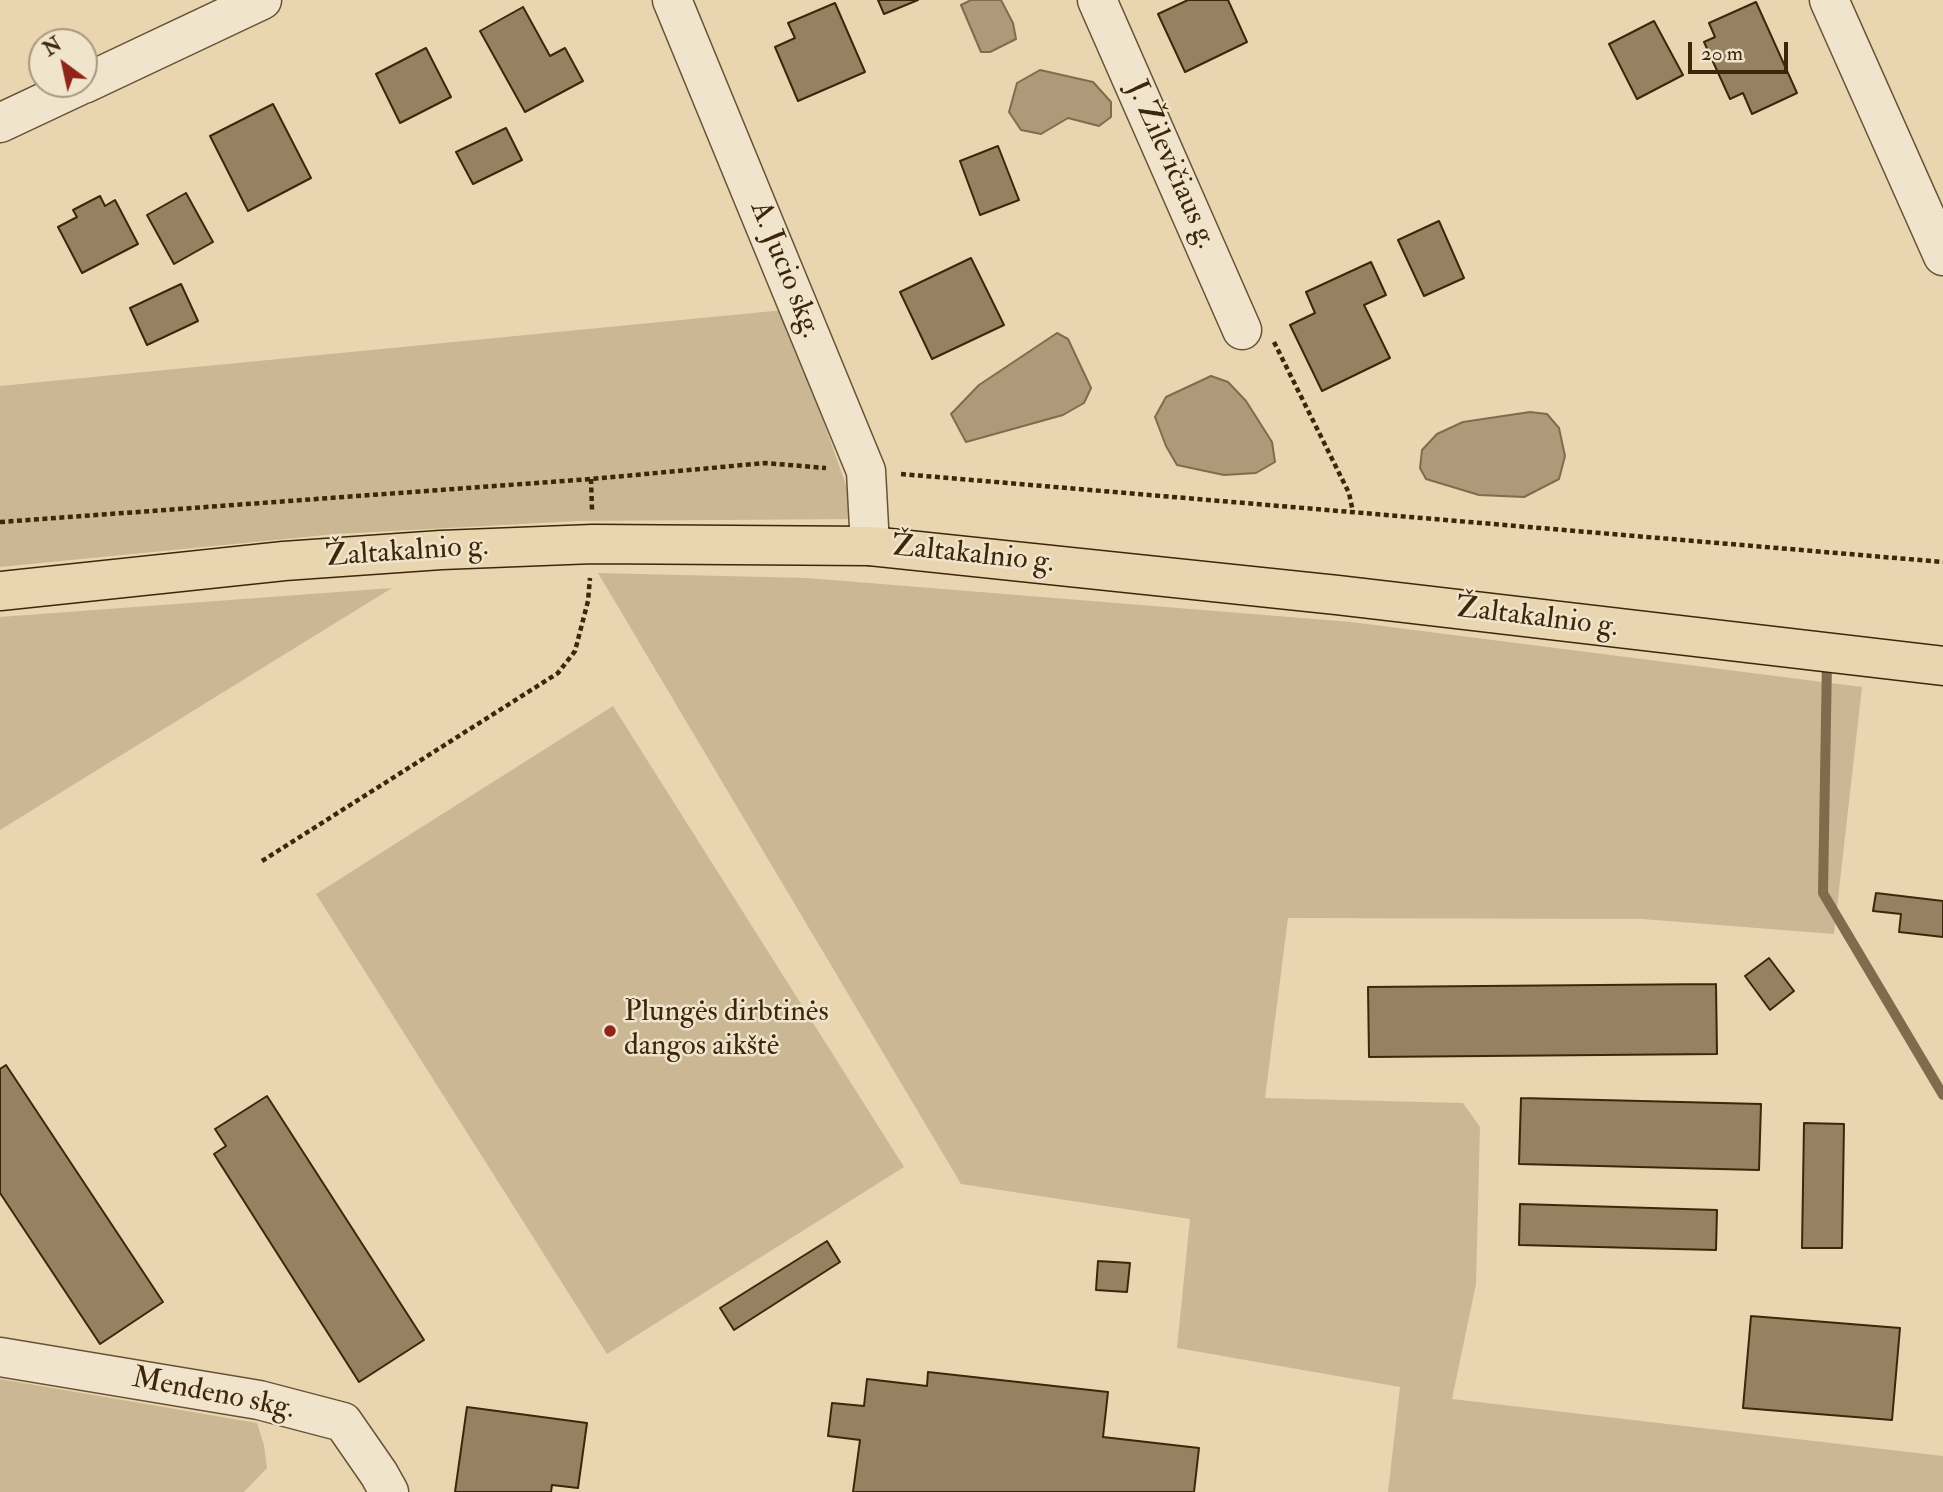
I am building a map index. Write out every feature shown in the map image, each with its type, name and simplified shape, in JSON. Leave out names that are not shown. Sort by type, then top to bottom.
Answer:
[{"type":"main road","name":"Žaltakalnio g.","points":[[0,592],[284,561],[440,550],[593,544],[870,546],[1323,593],[1943,666]]},
{"type":"street","points":[[98,77],[262,0]]},
{"type":"street","name":"A. Jucio skg.","points":[[672,0],[866,471],[870,546]]},
{"type":"street","name":"J. Žilevičiaus g.","points":[[1097,0],[1257,332]]},
{"type":"street","points":[[1829,0],[1943,256]]},
{"type":"street","points":[[0,123],[54,98]]},
{"type":"street","name":"Mendeno skg.","points":[[0,1357],[259,1400],[343,1422],[379,1474],[388,1492]]},
{"type":"path","points":[[1257,332],[1349,493],[1353,512]]},
{"type":"path","points":[[0,522],[591,479],[765,463],[1943,562]]},
{"type":"path","points":[[262,861],[558,673],[575,651],[588,601],[593,544],[591,479]]},
{"type":"shaded area","points":[[971,0],[1001,0],[1013,23],[1016,39],[990,52],[981,52],[961,5]]},
{"type":"shaded area","points":[[1040,70],[1093,82],[1111,102],[1111,117],[1099,126],[1068,118],[1041,134],[1021,130],[1009,112],[1017,83]]},
{"type":"shaded area","points":[[784,310],[858,519],[578,521],[336,534],[0,567],[0,386]]},
{"type":"shaded area","points":[[1057,333],[1068,339],[1091,388],[1084,403],[1063,415],[966,442],[951,414],[979,385]]},
{"type":"shaded area","points":[[1211,376],[1228,382],[1246,401],[1272,442],[1275,462],[1256,473],[1224,475],[1177,465],[1155,417],[1166,397]]},
{"type":"shaded area","points":[[1530,412],[1547,414],[1559,428],[1565,456],[1559,479],[1524,497],[1479,495],[1426,479],[1420,468],[1422,450],[1437,434],[1463,422]]},
{"type":"shaded area","points":[[598,573],[807,578],[1351,622],[1862,687],[1834,934],[1642,919],[1288,918],[1265,1098],[1463,1103],[1480,1127],[1476,1284],[1452,1399],[1943,1456],[1943,1492],[1388,1492],[1400,1387],[1177,1348],[1190,1219],[961,1184]]},
{"type":"shaded area","points":[[392,588],[0,830],[0,617]]},
{"type":"shaded area","name":"Plungės dirbtinės dangos aikštė","points":[[613,706],[904,1167],[607,1354],[316,894]]},
{"type":"shaded area","points":[[0,1379],[257,1423],[267,1468],[244,1492],[0,1492]]},
{"type":"building","points":[[878,0],[918,0],[884,14]]},
{"type":"building","points":[[1188,0],[1228,0],[1247,42],[1185,72],[1158,14]]},
{"type":"building","points":[[1756,2],[1797,93],[1752,114],[1743,93],[1730,99],[1704,42],[1715,37],[1709,23]]},
{"type":"building","points":[[835,3],[865,72],[798,101],[775,47],[795,38],[788,23]]},
{"type":"building","points":[[523,7],[550,56],[565,48],[583,81],[525,112],[480,31]]},
{"type":"building","points":[[1654,21],[1683,75],[1637,99],[1609,44]]},
{"type":"building","points":[[426,48],[451,97],[400,123],[376,74]]},
{"type":"building","points":[[273,104],[311,178],[248,211],[210,136]]},
{"type":"building","points":[[506,128],[522,160],[473,184],[456,152]]},
{"type":"building","points":[[998,146],[1019,200],[980,215],[960,161]]},
{"type":"building","points":[[186,193],[213,242],[174,264],[147,215]]},
{"type":"building","points":[[100,196],[105,206],[115,200],[138,244],[82,273],[58,227],[77,217],[73,210]]},
{"type":"building","points":[[1439,221],[1464,278],[1424,296],[1398,240]]},
{"type":"building","points":[[971,258],[1004,325],[932,359],[900,292]]},
{"type":"building","points":[[1371,262],[1386,295],[1364,305],[1390,358],[1322,391],[1290,325],[1315,313],[1306,292]]},
{"type":"building","points":[[181,284],[198,321],[147,345],[130,308]]},
{"type":"building","points":[[1876,893],[1943,901],[1943,937],[1899,932],[1901,914],[1873,911]]},
{"type":"building","points":[[1769,958],[1794,991],[1770,1010],[1745,976]]},
{"type":"building","points":[[1716,984],[1717,1054],[1369,1057],[1368,987]]},
{"type":"building","points":[[6,1065],[163,1302],[100,1344],[0,1193],[0,1069]]},
{"type":"building","points":[[267,1096],[424,1340],[359,1382],[214,1154],[226,1146],[215,1129]]},
{"type":"building","points":[[1521,1098],[1761,1104],[1759,1170],[1519,1164]]},
{"type":"building","points":[[1804,1123],[1844,1124],[1842,1248],[1802,1248]]},
{"type":"building","points":[[1520,1204],[1717,1210],[1716,1250],[1519,1245]]},
{"type":"building","points":[[827,1241],[840,1262],[734,1330],[720,1308]]},
{"type":"building","points":[[1098,1261],[1130,1263],[1127,1292],[1096,1290]]},
{"type":"building","points":[[1751,1316],[1900,1328],[1892,1420],[1743,1408]]},
{"type":"building","points":[[928,1372],[1108,1392],[1103,1437],[1199,1448],[1194,1492],[853,1492],[860,1440],[828,1436],[832,1403],[864,1406],[867,1379],[927,1386]]},
{"type":"building","points":[[467,1407],[587,1423],[578,1488],[552,1485],[551,1492],[455,1492]]},
{"type":"waterway","points":[[1827,660],[1823,893],[1943,1095]]},
{"type":"place","name":"Plungės dirbtinės dangos aikštė","points":[[610,1031]]}]
